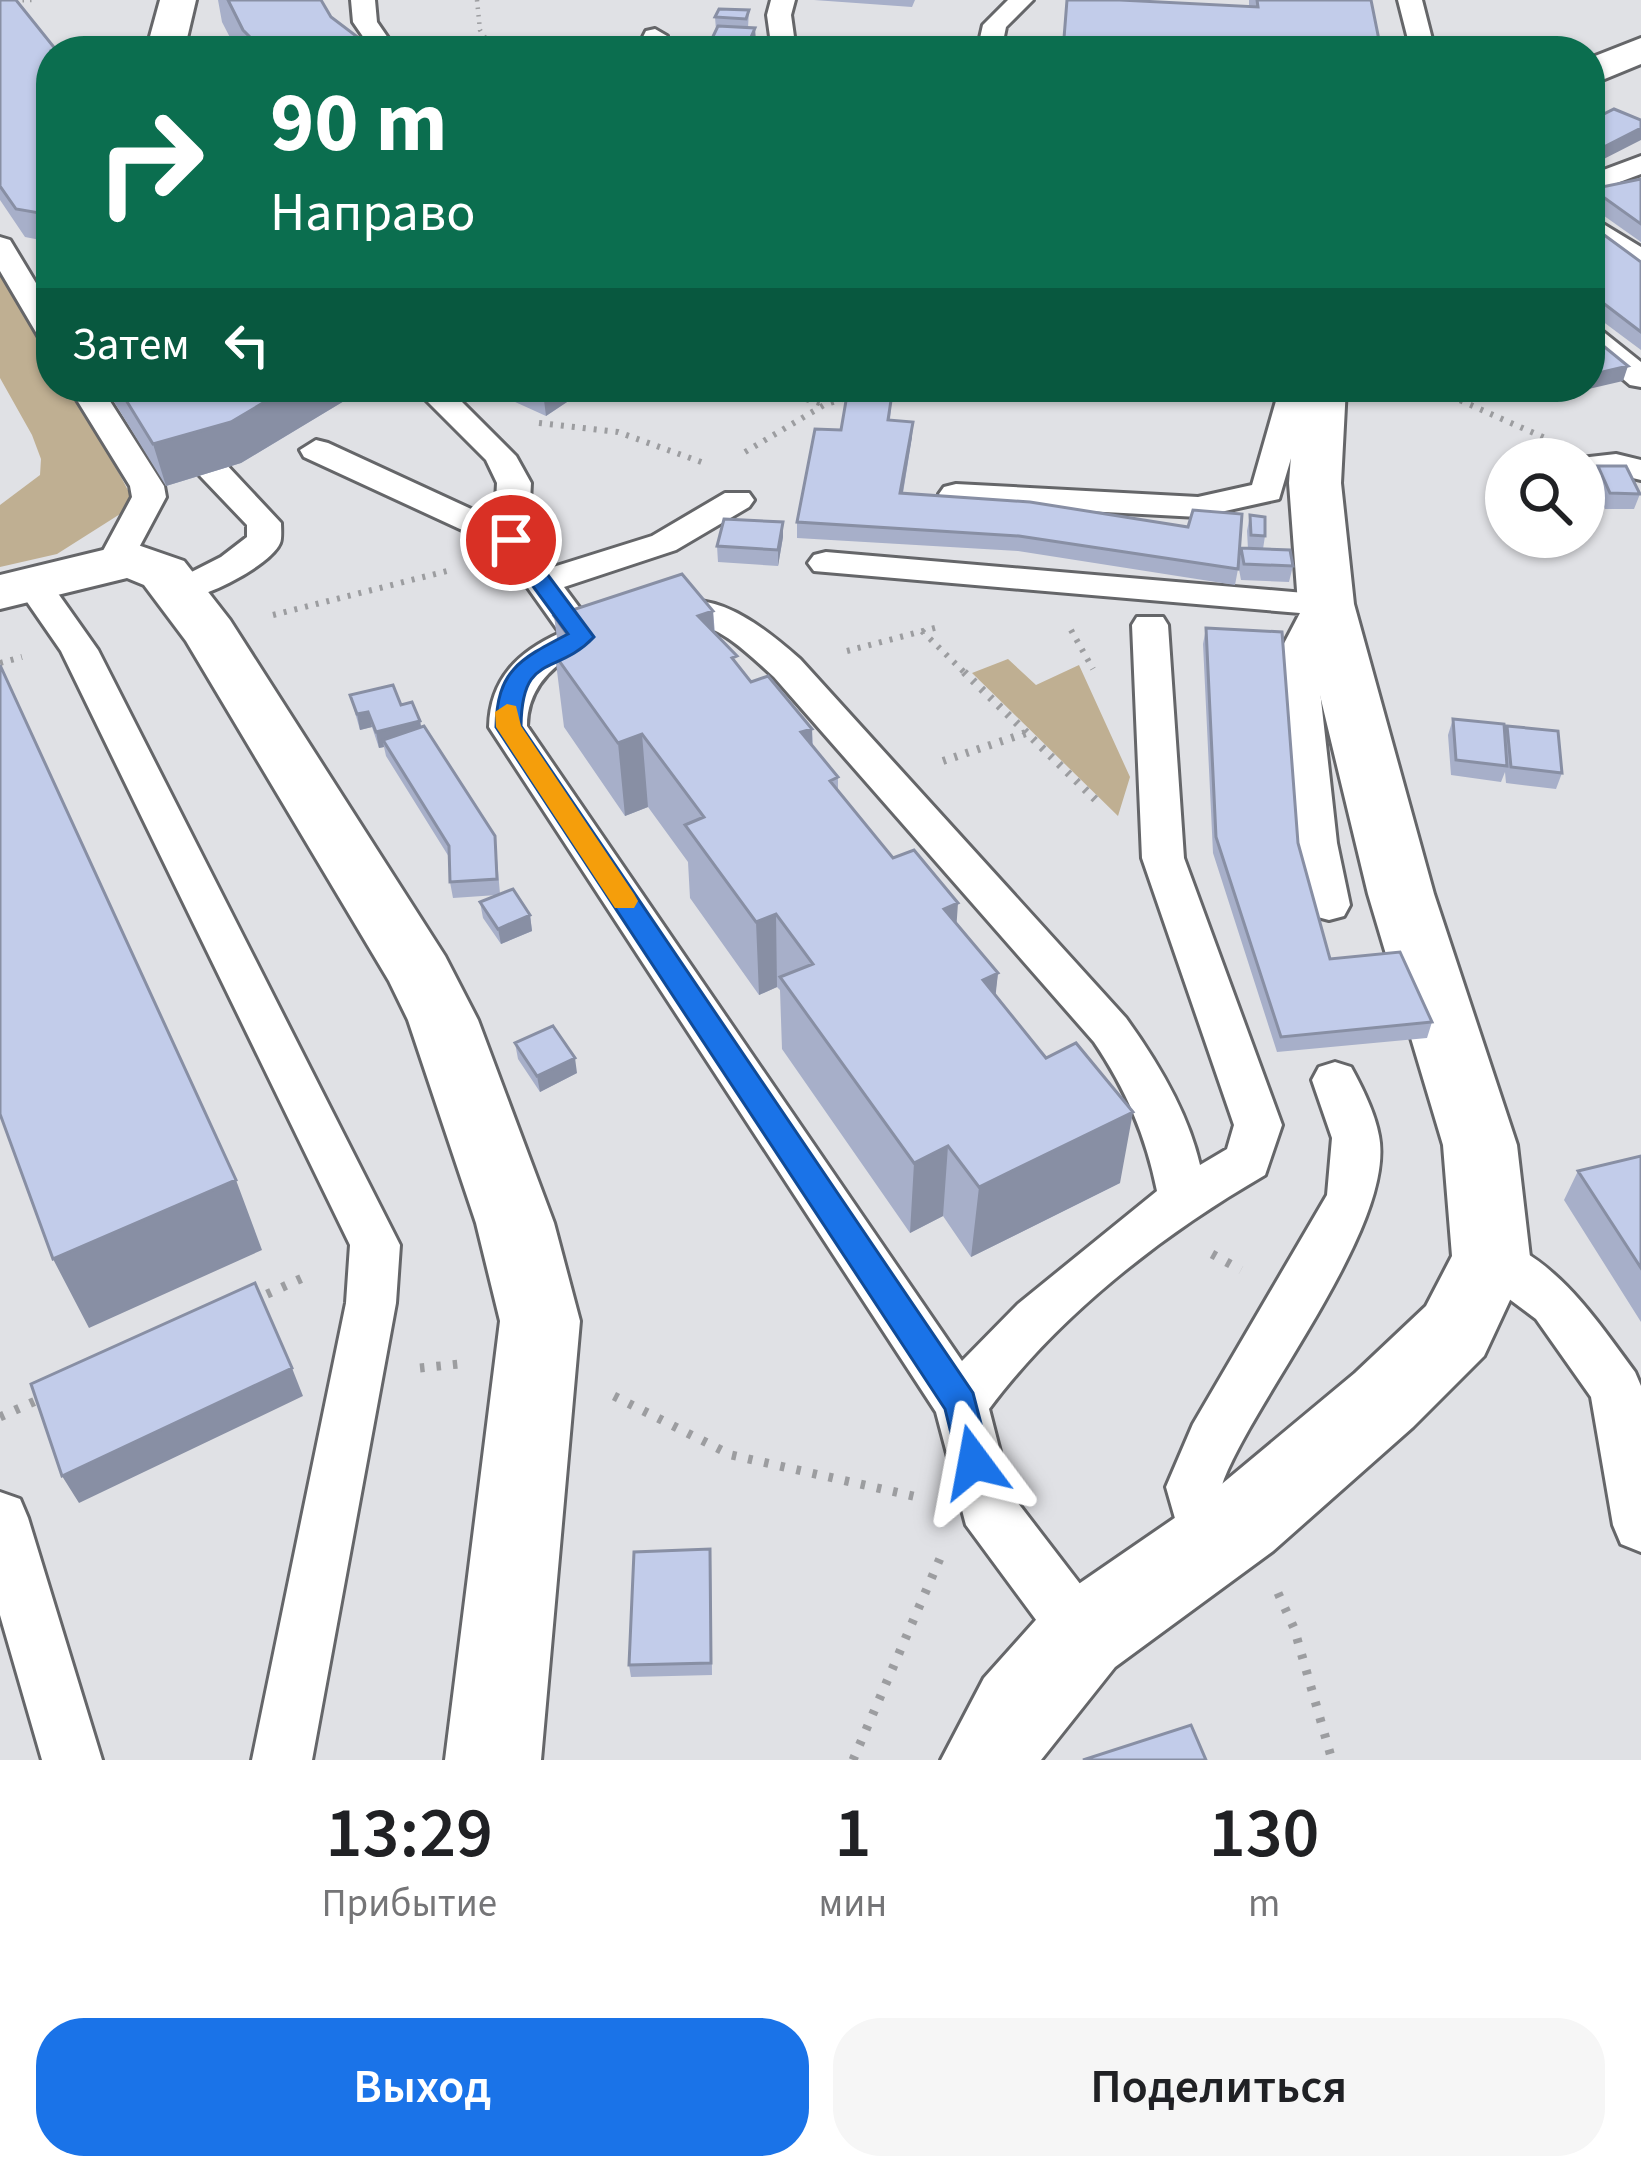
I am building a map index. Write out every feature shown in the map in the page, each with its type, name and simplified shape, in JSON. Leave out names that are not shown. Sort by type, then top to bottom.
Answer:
[{"type":"main road","points":[[169,36],[178,0]]},
{"type":"main road","points":[[1605,67],[1639,55]]},
{"type":"main road","points":[[989,1760],[1017,1711],[1083,1635],[1226,1535],[1384,1400],[1455,1331],[1492,1257],[1480,1144],[1401,894],[1326,604],[1315,483],[1320,402]]},
{"type":"main road","points":[[16,587],[115,562],[147,563],[164,572],[408,953],[436,1005],[515,1223],[540,1321],[493,1760]]},
{"type":"lane","points":[[363,0],[365,22],[375,36]]},
{"type":"lane","points":[[782,36],[783,0]]},
{"type":"lane","points":[[992,36],[994,25],[1021,0]]},
{"type":"lane","points":[[1410,0],[1419,36]]},
{"type":"lane","points":[[1605,179],[1641,164]]},
{"type":"lane","points":[[1605,235],[1641,260]]},
{"type":"lane","points":[[0,244],[36,262]]},
{"type":"lane","points":[[0,244],[36,307]]},
{"type":"lane","points":[[1605,348],[1641,378]]},
{"type":"lane","points":[[94,402],[149,497],[115,562]]},
{"type":"lane","points":[[162,402],[196,452],[263,523],[265,533],[252,553],[181,592]]},
{"type":"lane","points":[[444,402],[500,456],[514,483],[511,540]]},
{"type":"lane","points":[[956,494],[1198,507],[1267,492],[1292,402]]},
{"type":"lane","points":[[316,450],[511,540],[582,637]]},
{"type":"lane","points":[[1605,465],[1641,470]]},
{"type":"lane","points":[[543,582],[664,543],[737,500]]},
{"type":"lane","points":[[664,543],[701,545]]},
{"type":"lane","points":[[826,563],[1326,604]]},
{"type":"lane","points":[[16,587],[79,650],[375,1245],[371,1303],[282,1760]]},
{"type":"lane","points":[[1326,604],[1301,639],[1297,656],[1314,824],[1329,905]]},
{"type":"lane","points":[[1083,1635],[966,1505],[961,1404],[508,727],[509,692],[532,662],[582,637],[673,609],[702,609],[731,619],[788,668],[1110,1030],[1134,1064],[1171,1142],[1168,1210]]},
{"type":"lane","points":[[961,1404],[1016,1337],[1168,1210],[1248,1161],[1258,1125],[1163,858],[1150,625]]},
{"type":"lane","points":[[1226,1535],[1193,1486],[1212,1442],[1351,1196],[1356,1138],[1334,1080]]},
{"type":"lane","points":[[1492,1257],[1554,1303],[1629,1389],[1641,1525]]},
{"type":"lane","points":[[0,1517],[72,1760]]},
{"type":"path","points":[[0,1],[33,0]]},
{"type":"path","points":[[477,0],[484,36]]},
{"type":"path","points":[[1469,402],[1511,426]]},
{"type":"path","points":[[478,436],[539,423],[598,430],[662,446],[716,469]]},
{"type":"path","points":[[327,600],[419,577]]},
{"type":"path","points":[[788,668],[921,630],[1114,818]]},
{"type":"path","points":[[885,780],[1026,733]]},
{"type":"path","points":[[1168,1210],[1295,1300]]},
{"type":"path","points":[[229,1312],[375,1245]]},
{"type":"path","points":[[358,1373],[538,1358],[731,1455],[966,1505],[947,1532],[853,1760]]},
{"type":"path","points":[[0,1417],[62,1388]]},
{"type":"path","points":[[1226,1535],[1294,1628],[1332,1760]]},
{"type":"shaded area","points":[[0,266],[36,327],[36,402],[81,402],[130,494],[128,509],[57,554],[0,567],[0,505],[40,475],[41,459],[0,378]]},
{"type":"shaded area","points":[[1008,659],[1036,685],[1079,665],[1130,777],[1118,816],[972,673]]},
{"type":"building","points":[[0,0],[16,0],[45,36],[36,36],[36,212],[16,209],[0,186]]},
{"type":"building","points":[[228,0],[321,0],[331,17],[356,36],[249,36]]},
{"type":"building","points":[[1067,0],[1258,7],[1257,0],[1371,0],[1378,36],[1064,36]]},
{"type":"building","points":[[719,9],[749,10],[746,19],[715,17]]},
{"type":"building","points":[[718,26],[755,28],[752,36],[713,36]]},
{"type":"building","points":[[1614,109],[1641,120],[1641,128],[1605,146],[1605,114]]},
{"type":"building","points":[[1641,179],[1641,224],[1605,198],[1605,186]]},
{"type":"building","points":[[1605,236],[1641,262],[1641,332],[1605,304]]},
{"type":"building","points":[[1605,347],[1628,366],[1605,371]]},
{"type":"building","points":[[127,402],[265,402],[231,422],[153,444]]},
{"type":"building","points":[[846,402],[891,402],[888,420],[913,422],[900,493],[1030,502],[1188,527],[1193,510],[1242,514],[1238,569],[1019,536],[797,522],[815,429],[841,430]]},
{"type":"building","points":[[1605,466],[1626,466],[1640,494],[1610,493]]},
{"type":"building","points":[[1250,515],[1265,517],[1265,536],[1251,535]]},
{"type":"building","points":[[724,519],[783,522],[778,550],[717,546]]},
{"type":"building","points":[[1241,548],[1290,550],[1293,566],[1244,564]]},
{"type":"building","points":[[682,574],[713,611],[698,616],[737,656],[732,658],[751,682],[768,676],[812,729],[801,732],[838,777],[830,781],[893,858],[914,850],[958,903],[944,909],[998,973],[983,980],[1046,1058],[1076,1043],[1133,1112],[979,1187],[948,1146],[914,1163],[780,977],[813,964],[776,914],[756,922],[685,825],[704,817],[642,734],[618,743],[555,655],[577,648],[554,616]]},
{"type":"building","points":[[1206,628],[1282,632],[1298,843],[1330,959],[1400,952],[1432,1022],[1281,1037],[1216,837]]},
{"type":"building","points":[[0,665],[236,1180],[53,1259],[0,1114]]},
{"type":"building","points":[[393,685],[401,705],[412,702],[420,721],[376,732],[368,712],[357,714],[350,695]]},
{"type":"building","points":[[1453,719],[1504,724],[1507,766],[1456,760]]},
{"type":"building","points":[[424,726],[495,836],[497,879],[450,882],[449,846],[383,740]]},
{"type":"building","points":[[1507,726],[1558,731],[1562,773],[1511,767]]},
{"type":"building","points":[[513,889],[530,915],[498,929],[480,902]]},
{"type":"building","points":[[553,1026],[575,1058],[537,1076],[515,1043]]},
{"type":"building","points":[[1641,1156],[1641,1268],[1578,1171]]},
{"type":"building","points":[[255,1283],[292,1368],[62,1476],[31,1384]]},
{"type":"building","points":[[710,1549],[711,1663],[629,1665],[634,1552]]},
{"type":"building","points":[[1191,1725],[1206,1760],[1083,1760]]},
{"type":"slow traffic","points":[[507,712],[508,727],[625,901]]},
{"type":"route","points":[[511,540],[582,637],[532,662],[509,692],[508,727],[961,1404],[974,1462]]}]
